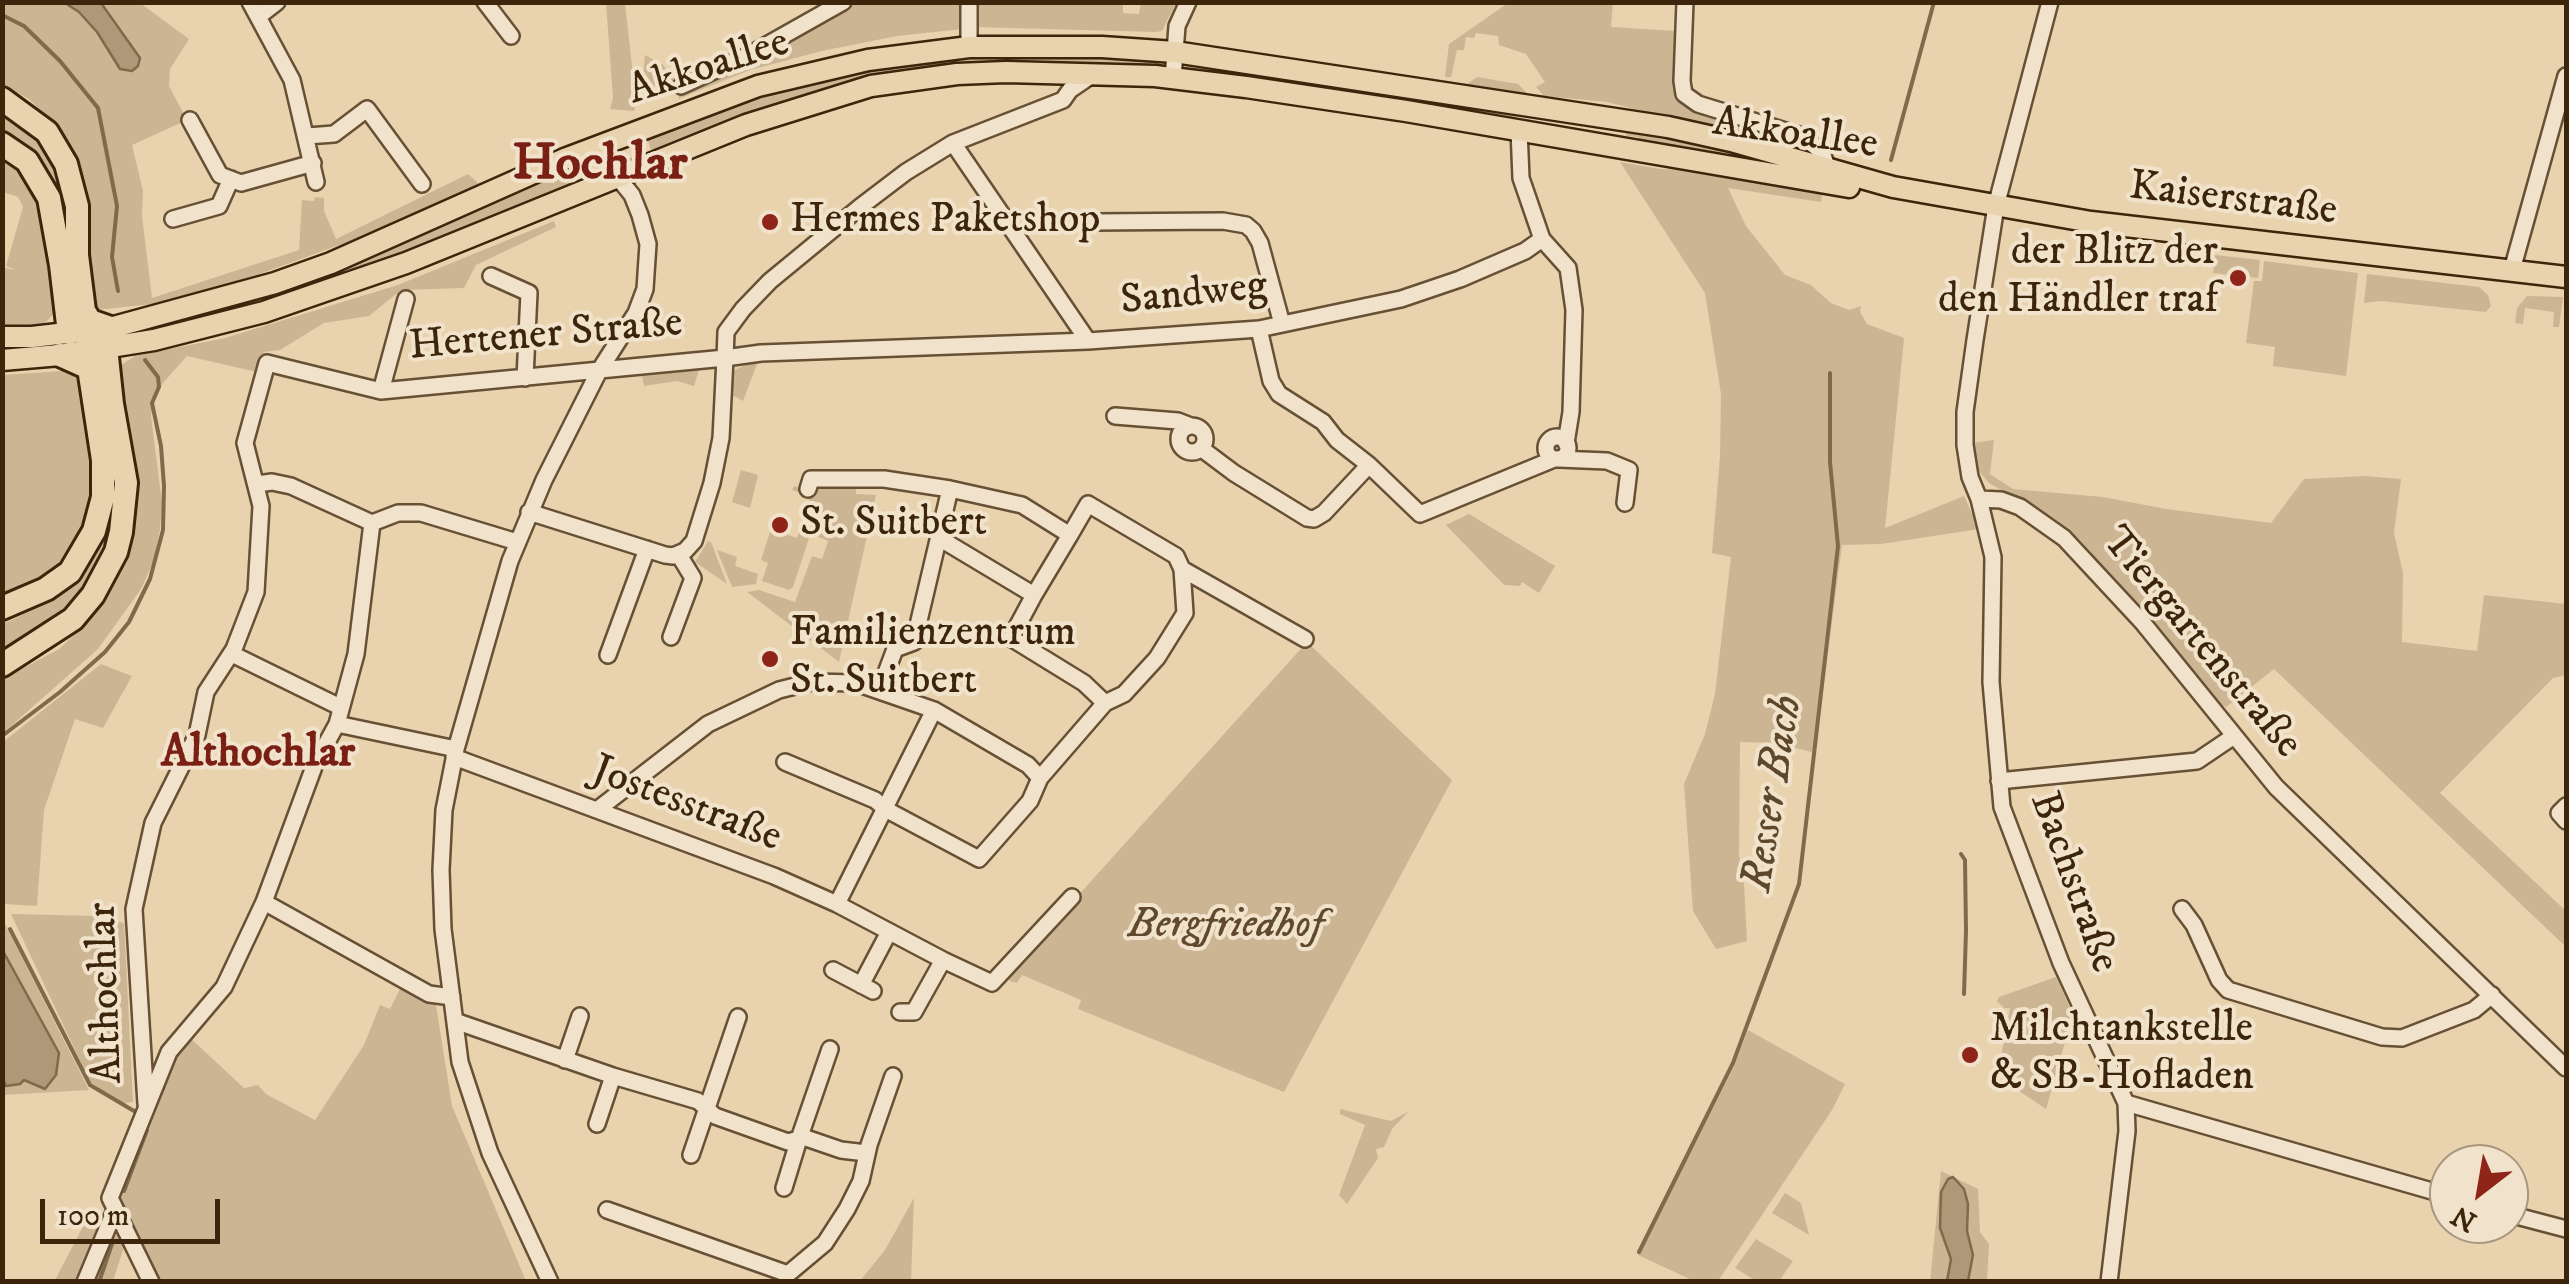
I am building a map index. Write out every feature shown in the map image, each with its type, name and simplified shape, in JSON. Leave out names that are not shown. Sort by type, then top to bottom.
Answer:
[{"type":"highway","points":[[2,98],[37,122],[55,142],[66,164],[77,206],[77,255],[84,311],[108,338],[112,404],[126,483],[122,532],[94,595],[73,618],[2,665]]},
{"type":"highway","points":[[2,144],[27,161],[48,198],[69,333]]},
{"type":"highway","points":[[2,608],[46,590],[70,572],[94,531],[103,497],[103,460],[90,368],[60,355]]},
{"type":"main road","name":"Akkoallee","points":[[108,338],[330,264],[594,148],[758,86],[868,60],[968,47],[1102,47],[1175,52],[1540,106],[1699,134],[1824,175]]},
{"type":"main road","name":"Akkoallee","points":[[108,338],[217,325],[341,287],[746,125],[872,86],[956,74],[1173,78],[1893,188]]},
{"type":"main road","points":[[1519,130],[1524,117],[1540,106]]},
{"type":"main road","name":"Akkoallee","points":[[1545,135],[1584,134],[1586,124],[1568,111]]},
{"type":"main road","name":"Kaiserstraße","points":[[1893,188],[2091,222],[2566,277]]},
{"type":"main road","points":[[2,337],[69,333],[108,338]]},
{"type":"main road","points":[[2,360],[60,355],[108,338]]},
{"type":"street","points":[[277,2],[254,9],[292,80],[316,182]]},
{"type":"street","points":[[485,2],[510,36]]},
{"type":"street","points":[[681,86],[749,56],[843,2]]},
{"type":"street","points":[[968,47],[969,2]]},
{"type":"street","points":[[1173,78],[1177,26],[1188,2]]},
{"type":"street","points":[[1684,2],[1684,94],[1698,104],[1802,136],[1822,152],[1824,175]]},
{"type":"street","points":[[1979,499],[1964,446],[1965,412],[1996,206],[2050,2]]},
{"type":"street","name":"Hertener Straße","points":[[264,371],[266,362],[381,390],[725,358],[726,332],[770,281],[906,172],[953,143],[1062,100],[1092,74]]},
{"type":"street","points":[[2512,270],[2566,76]]},
{"type":"street","points":[[307,136],[334,134],[367,108],[422,184]]},
{"type":"street","points":[[190,120],[220,176],[242,183],[312,163]]},
{"type":"street","points":[[1259,328],[1271,381],[1279,394],[1322,422],[1420,514],[1567,453],[1574,310],[1568,268],[1542,239],[1521,178],[1519,130]]},
{"type":"street","points":[[953,143],[1088,341]]},
{"type":"street","points":[[550,1282],[490,1153],[460,1062],[443,929],[444,810],[487,634],[529,512],[645,289],[648,244],[632,195],[594,148]]},
{"type":"street","points":[[173,219],[218,206],[231,179]]},
{"type":"street","points":[[1093,222],[1223,220],[1246,226],[1260,243],[1282,324]]},
{"type":"street","name":"Sandweg","points":[[725,358],[1088,341],[1259,328],[1402,299],[1498,264],[1542,239]]},
{"type":"street","points":[[490,276],[529,293],[525,378]]},
{"type":"street","points":[[381,390],[406,299]]},
{"type":"street","points":[[679,555],[694,541],[712,483],[722,438],[725,358]]},
{"type":"street","name":"Althochlar","points":[[146,1104],[134,908],[153,822],[197,735],[206,692],[232,654],[256,592],[261,506],[245,442],[264,371]]},
{"type":"street","points":[[1116,416],[1178,420],[1191,426],[1184,428],[1178,442],[1188,452],[1202,449],[1234,473],[1314,518],[1324,513],[1370,465]]},
{"type":"street","points":[[1556,459],[1607,461],[1629,470],[1625,502]]},
{"type":"street","points":[[808,489],[811,479],[884,479],[950,489],[1022,505],[1070,535]]},
{"type":"street","points":[[257,484],[291,486],[372,523],[398,513],[421,513],[518,542]]},
{"type":"street","points":[[880,689],[895,649],[914,642],[950,489]]},
{"type":"street","name":"Tiergartenstraße","points":[[1979,499],[2001,500],[2020,507],[2064,538],[2143,623],[2234,736],[2316,828],[2566,1068]]},
{"type":"street","name":"Bachstraße","points":[[1979,499],[1993,557],[1991,682],[2002,807],[2061,963],[2126,1104],[2127,1131],[2109,1282]]},
{"type":"street","points":[[785,762],[875,800],[979,858],[1030,802],[1040,778],[1106,703],[1124,694],[1157,658],[1184,612],[1182,568],[1176,556],[1088,504],[1011,638],[1084,683],[1106,703]]},
{"type":"street","points":[[529,512],[647,549],[679,555],[693,578],[671,637]]},
{"type":"street","points":[[152,1282],[110,1198],[169,1052],[224,988],[264,902],[315,764],[339,716],[356,654],[372,523]]},
{"type":"street","points":[[938,538],[1034,595]]},
{"type":"street","points":[[608,656],[647,549]]},
{"type":"street","points":[[1182,568],[1305,639]]},
{"type":"street","name":"Jostesstraße","points":[[232,654],[339,716],[455,753],[774,876],[992,983],[1072,897]]},
{"type":"street","points":[[597,810],[708,724],[779,690],[832,680],[880,689],[934,710],[1028,765],[1040,778]]},
{"type":"street","points":[[837,904],[934,710]]},
{"type":"street","points":[[1999,780],[2197,761],[2234,736]]},
{"type":"street","points":[[2566,806],[2559,814],[2566,821]]},
{"type":"street","points":[[264,902],[428,994],[452,998]]},
{"type":"street","points":[[2182,909],[2228,990],[2382,1038],[2402,1038],[2474,1010],[2492,995]]},
{"type":"street","points":[[833,970],[867,988],[889,932]]},
{"type":"street","points":[[914,1014],[942,960]]},
{"type":"street","points":[[565,1060],[580,1016]]},
{"type":"street","points":[[691,1155],[738,1017]]},
{"type":"street","points":[[455,1020],[565,1060],[698,1101],[715,1116],[788,1142],[806,1138],[841,1150],[866,1153]]},
{"type":"street","points":[[784,1188],[830,1050]]},
{"type":"street","points":[[597,1124],[614,1076]]},
{"type":"street","points":[[606,1210],[788,1274],[825,1243],[847,1209],[861,1181],[866,1153],[892,1076]]},
{"type":"street","points":[[2126,1104],[2429,1190]]},
{"type":"street","points":[[86,1282],[115,1210]]},
{"type":"street","points":[[2529,1219],[2566,1228]]},
{"type":"green space","points":[[2,3],[140,3],[189,39],[170,69],[169,86],[187,120],[132,145],[143,191],[142,216],[152,298],[299,250],[302,200],[324,198],[324,211],[336,239],[468,174],[479,184],[367,235],[254,276],[152,304],[97,310],[89,304],[87,189],[75,152],[54,124],[29,99],[3,85]]},
{"type":"green space","points":[[606,3],[625,3],[634,111],[610,109],[613,98]]},
{"type":"green space","points":[[855,3],[963,3],[963,29],[897,36],[822,51],[750,70],[678,99],[682,88]]},
{"type":"green space","points":[[974,3],[1123,3],[1123,13],[1139,14],[1141,3],[1176,3],[1162,31],[1156,32],[974,27]]},
{"type":"green space","points":[[1508,3],[1613,3],[1611,27],[1676,31],[1677,96],[1684,104],[1797,139],[1814,155],[1607,102],[1544,96],[1536,87],[1545,82],[1526,54],[1499,45],[1498,36],[1476,33],[1474,38],[1466,37],[1464,50],[1457,50],[1451,77],[1445,77],[1449,44]]},
{"type":"green space","points":[[645,55],[663,65],[675,81],[658,87],[646,85]]},
{"type":"green space","points":[[951,56],[1152,57],[1151,71],[951,71],[653,156],[647,138],[803,83]]},
{"type":"green space","points":[[1187,61],[1513,112],[1516,117],[1515,120],[1183,70]]},
{"type":"green space","points":[[1477,77],[1518,84],[1528,94],[1467,84]]},
{"type":"green space","points":[[2,104],[42,135],[68,184],[73,260],[60,217],[3,137]]},
{"type":"green space","points":[[1619,124],[1812,170],[1645,149],[1637,137],[1627,136]]},
{"type":"green space","points":[[2,157],[25,175],[44,217],[58,309],[46,322],[36,325],[3,326],[3,277],[5,268],[16,270],[6,266],[23,207],[18,197],[3,192]]},
{"type":"green space","points":[[1620,162],[1702,170],[1809,189],[1822,195],[1821,202],[1728,188],[1746,226],[1785,275],[1811,285],[1831,303],[1849,310],[1861,306],[1867,324],[1904,338],[1885,528],[1964,496],[1979,529],[1881,544],[1842,545],[1815,753],[1776,743],[1740,742],[1739,855],[1747,941],[1716,949],[1693,911],[1684,784],[1705,734],[1715,694],[1731,557],[1712,553],[1721,394],[1705,293]]},
{"type":"green space","points":[[566,166],[576,182],[433,243],[245,312],[104,341],[3,350],[2,344],[126,332],[264,297],[348,267]]},
{"type":"green space","points":[[554,221],[556,227],[476,265],[464,288],[401,290],[369,316],[324,323],[280,350],[264,352],[257,372],[187,356],[153,401],[151,416],[162,503],[154,560],[141,589],[98,649],[3,733],[3,679],[59,649],[89,621],[129,554],[138,495],[119,392],[117,373],[121,365],[135,356],[225,338],[398,285]]},
{"type":"green space","points":[[2215,255],[2260,260],[2258,278],[2213,273]]},
{"type":"green space","points":[[2264,261],[2358,273],[2346,376],[2273,366],[2275,347],[2246,343],[2254,281],[2262,281]]},
{"type":"green space","points":[[2367,274],[2479,287],[2488,295],[2491,306],[2486,312],[2381,301],[2364,303]]},
{"type":"green space","points":[[2527,296],[2563,297],[2559,327],[2553,327],[2554,312],[2525,308],[2523,324],[2515,323],[2517,308]]},
{"type":"green space","points":[[749,363],[757,364],[743,401],[730,394],[731,380],[735,370]]},
{"type":"green space","points":[[699,370],[694,386],[677,381],[644,386],[642,376]]},
{"type":"green space","points":[[78,373],[84,379],[97,474],[93,512],[69,564],[3,600],[3,375]]},
{"type":"green space","points":[[110,426],[119,529],[87,596],[3,657],[3,624],[52,601],[94,554],[106,528]]},
{"type":"green space","points":[[1994,440],[1990,474],[2013,489],[2103,497],[2271,523],[2304,479],[2401,479],[2394,533],[2403,573],[2402,642],[2477,651],[2484,595],[2566,604],[2566,675],[2553,678],[2440,793],[2566,911],[2566,947],[2274,669],[2226,707],[2220,704],[2080,540],[2046,515],[1989,483],[1976,468],[1972,443]]},
{"type":"green space","points":[[741,470],[758,475],[750,508],[732,502]]},
{"type":"green space","points":[[813,483],[856,484],[856,494],[876,495],[839,662],[747,592],[759,590],[795,602],[812,556],[822,559],[828,541],[809,533],[818,505],[809,502],[810,496],[792,490],[794,486],[809,491]]},
{"type":"green space","points":[[1469,514],[1555,566],[1539,593],[1522,582],[1520,586],[1504,585],[1446,525]]},
{"type":"green space","points":[[771,529],[797,538],[799,532],[810,535],[789,590],[762,581],[768,563],[761,560]]},
{"type":"green space","points":[[711,542],[727,584],[695,562]]},
{"type":"green space","points":[[717,550],[737,557],[735,566],[758,574],[756,584],[732,587]]},
{"type":"green space","name":"Bergfriedhof","points":[[1307,642],[1452,780],[1284,1092],[1078,1009],[1081,1000],[1022,975],[1017,983],[1010,981],[1008,973]]},
{"type":"green space","points":[[101,664],[132,676],[103,728],[75,719],[44,810],[37,906],[5,904],[3,742]]},
{"type":"green space","points":[[11,914],[98,916],[124,923],[133,1102],[115,1100],[90,1082]]},
{"type":"green space","points":[[3,920],[89,1090],[3,1095]]},
{"type":"green space","points":[[2056,977],[2073,1014],[2046,1109],[2010,1085],[2000,1062],[2010,1008],[1997,1001]]},
{"type":"green space","points":[[401,987],[436,1005],[452,1106],[526,1281],[159,1281],[118,1205],[117,1193],[176,1049],[188,1036],[244,1088],[258,1085],[266,1094],[315,1120],[364,1045],[380,1005],[390,1009]]},
{"type":"green space","points":[[1748,1030],[1845,1084],[1832,1110],[1718,1281],[1694,1281],[1638,1255],[1733,1069]]},
{"type":"green space","points":[[1340,1109],[1391,1121],[1409,1111],[1392,1129],[1384,1147],[1376,1149],[1378,1158],[1347,1204],[1339,1195],[1365,1125],[1340,1114]]},
{"type":"green space","points":[[1941,1171],[1978,1189],[1980,1232],[1989,1244],[1987,1281],[1930,1282]]},
{"type":"green space","points":[[1785,1193],[1801,1203],[1809,1235],[1772,1213]]},
{"type":"green space","points":[[914,1198],[911,1281],[860,1281],[885,1250]]},
{"type":"green space","points":[[88,1217],[122,1233],[125,1244],[113,1281],[54,1282]]},
{"type":"green space","points":[[1756,1239],[1793,1261],[1779,1281],[1756,1281],[1735,1268]]},
{"type":"shaded area","points":[[65,3],[101,3],[140,58],[138,66],[132,71],[120,69],[97,32]]},
{"type":"shaded area","points":[[3,951],[59,1053],[56,1075],[45,1089],[24,1080],[6,1086],[3,1079]]},
{"type":"shaded area","points":[[1953,1177],[1964,1189],[1968,1204],[1967,1231],[1973,1255],[1968,1281],[1947,1281],[1951,1259],[1940,1228],[1941,1192]]},
{"type":"waterway","name":"Resser Bach","points":[[1891,160],[1934,2]]},
{"type":"waterway","points":[[2,15],[24,26],[60,61],[98,108],[117,206],[112,257],[118,291]]},
{"type":"waterway","points":[[2,736],[105,652],[129,622],[150,579],[163,530],[164,486],[152,403],[159,387],[158,377],[145,360]]},
{"type":"waterway","name":"Resser Bach","points":[[1639,1252],[1733,1063],[1799,884],[1838,546],[1830,462],[1830,373]]},
{"type":"waterway","points":[[1961,854],[1965,860],[1964,994]]},
{"type":"waterway","points":[[10,929],[90,1085],[134,1111]]},
{"type":"waterway","points":[[124,1191],[147,1130]]},
{"type":"waterway","points":[[99,1282],[113,1241]]},
{"type":"place","name":"Hermes Paketshop","points":[[770,222]]},
{"type":"place","name":"der Blitz der den Händler traf","points":[[2238,278]]},
{"type":"place","name":"St. Suitbert","points":[[780,525]]},
{"type":"place","name":"Familienzentrum St. Suitbert","points":[[770,659]]},
{"type":"place","name":"Milchtankstelle & SB-Hofladen","points":[[1970,1055]]},
{"type":"district","name":"Hochlar","points":[[600,167]]},
{"type":"district","name":"Althochlar","points":[[258,756]]}]
